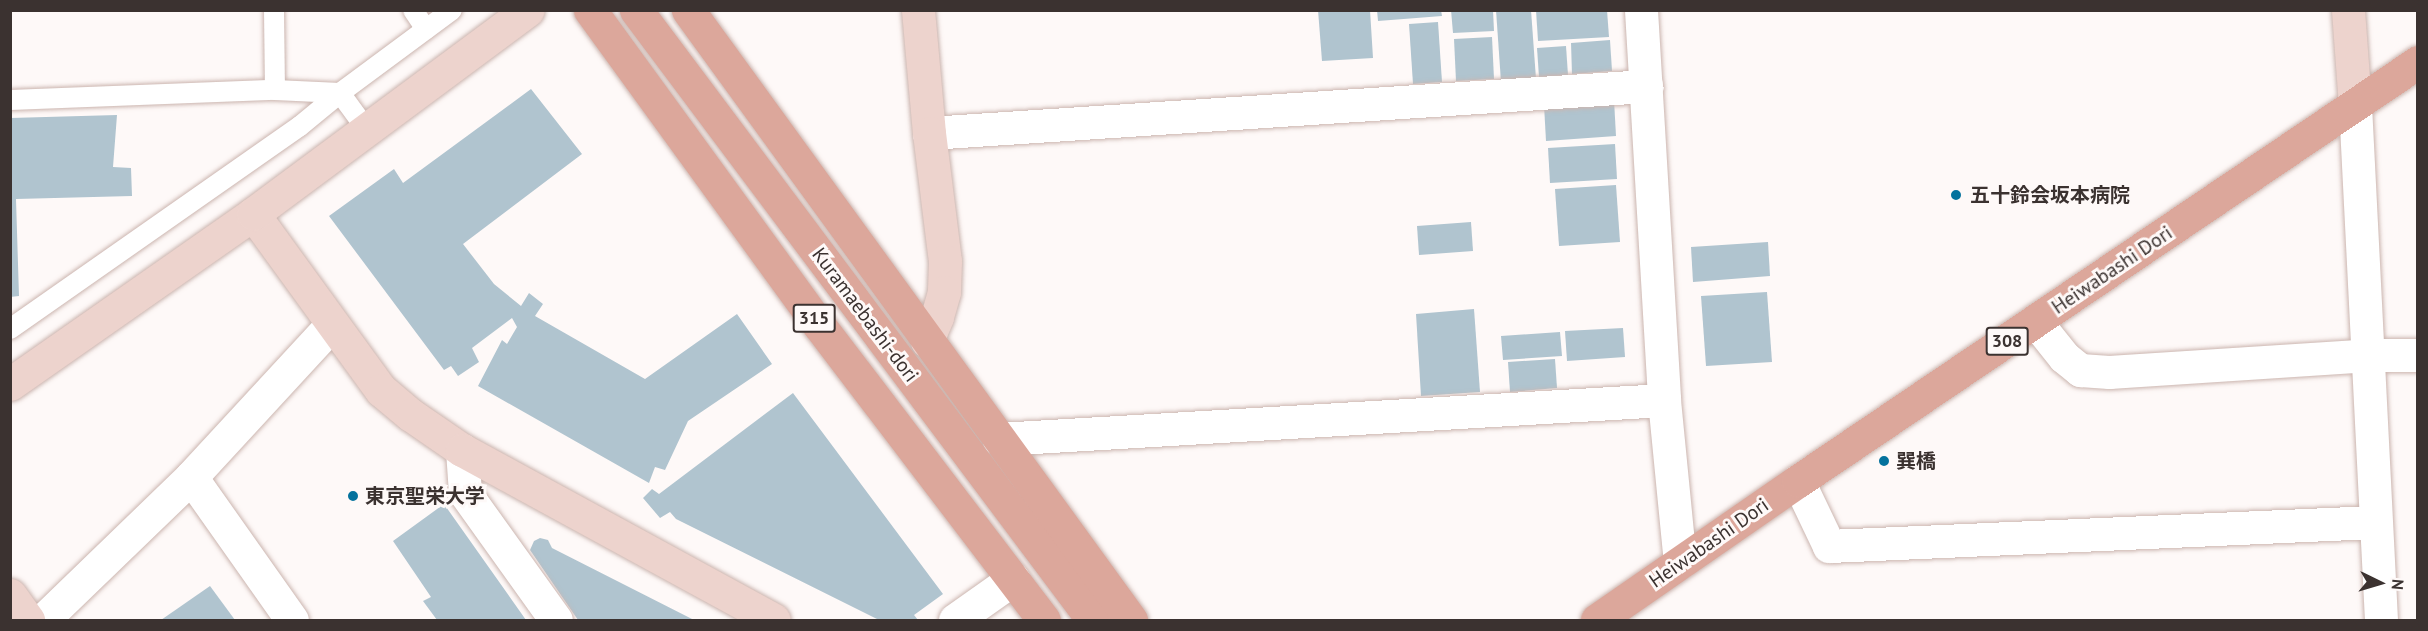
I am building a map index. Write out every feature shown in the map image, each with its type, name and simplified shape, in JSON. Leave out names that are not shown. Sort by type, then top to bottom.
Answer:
[{"type":"main road","name":"315","points":[[590,10],[819,325],[1044,621]]},
{"type":"main road","name":"Kuramaebashi-dori","points":[[636,10],[1093,621]]},
{"type":"main road","points":[[688,10],[1131,621]]},
{"type":"main road","name":"Heiwabashi Dori","points":[[1597,621],[1798,481],[2418,62]]},
{"type":"street","points":[[10,384],[253,214],[528,10]]},
{"type":"street","points":[[918,10],[929,133],[945,261],[944,292],[938,317],[927,341]]},
{"type":"street","points":[[1641,10],[1664,400],[1680,562]]},
{"type":"street","points":[[2348,10],[2369,355],[2381,621]]},
{"type":"street","points":[[929,133],[1646,86]]},
{"type":"street","points":[[253,214],[381,390],[462,450],[774,621]]},
{"type":"street","points":[[2036,322],[2064,357],[2080,370],[2109,372],[2369,355],[2418,355]]},
{"type":"street","points":[[43,621],[191,477],[332,324]]},
{"type":"street","points":[[999,439],[1664,400]]},
{"type":"street","points":[[462,450],[465,493],[556,621]]},
{"type":"street","points":[[191,477],[292,621]]},
{"type":"street","points":[[1798,481],[1829,546],[2375,522]]},
{"type":"street","points":[[956,621],[1013,579]]},
{"type":"street","points":[[10,595],[28,621]]},
{"type":"lane","points":[[274,10],[274,90]]},
{"type":"lane","points":[[413,10],[426,29]]},
{"type":"lane","points":[[10,329],[300,126],[340,93],[452,10]]},
{"type":"lane","points":[[10,100],[274,90],[340,93]]},
{"type":"lane","points":[[340,93],[367,130]]},
{"type":"building","points":[[1318,10],[1370,10],[1373,58],[1322,61]]},
{"type":"building","points":[[1377,10],[1441,10],[1442,16],[1378,21]]},
{"type":"building","points":[[1451,10],[1493,10],[1494,31],[1453,33]]},
{"type":"building","points":[[1496,10],[1531,10],[1536,79],[1501,82]]},
{"type":"building","points":[[1536,10],[1607,10],[1609,37],[1538,41]]},
{"type":"building","points":[[1438,22],[1442,82],[1413,84],[1409,24]]},
{"type":"building","points":[[1492,37],[1494,79],[1456,81],[1454,39]]},
{"type":"building","points":[[1610,40],[1612,71],[1572,74],[1571,43]]},
{"type":"building","points":[[1566,46],[1568,75],[1539,77],[1537,48]]},
{"type":"building","points":[[531,89],[582,154],[463,244],[494,284],[521,306],[529,293],[543,304],[535,316],[645,379],[737,314],[772,364],[688,421],[665,470],[655,467],[649,483],[478,386],[502,340],[507,344],[517,327],[512,318],[472,348],[479,362],[458,376],[451,366],[444,370],[329,216],[394,169],[403,183]]},
{"type":"building","points":[[1614,100],[1616,136],[1546,141],[1544,105]]},
{"type":"building","points":[[117,115],[113,167],[131,168],[132,196],[16,199],[19,296],[10,297],[10,118]]},
{"type":"building","points":[[1615,144],[1617,179],[1550,183],[1548,148]]},
{"type":"building","points":[[1616,185],[1620,242],[1559,246],[1555,189]]},
{"type":"building","points":[[1471,222],[1473,251],[1419,255],[1417,226]]},
{"type":"building","points":[[1768,242],[1770,276],[1693,282],[1691,247]]},
{"type":"building","points":[[1767,292],[1772,362],[1706,366],[1701,296]]},
{"type":"building","points":[[1474,309],[1480,392],[1421,396],[1416,314]]},
{"type":"building","points":[[1623,328],[1625,357],[1567,361],[1565,331]]},
{"type":"building","points":[[1560,332],[1562,356],[1503,360],[1501,336]]},
{"type":"building","points":[[1555,359],[1557,388],[1510,392],[1508,362]]},
{"type":"building","points":[[793,393],[943,594],[914,615],[918,620],[879,620],[676,519],[670,512],[660,518],[643,498],[652,489],[659,494]]},
{"type":"building","points":[[444,504],[526,620],[437,620],[423,601],[431,597],[393,541]]},
{"type":"building","points":[[540,538],[548,540],[552,548],[694,620],[578,620],[530,550],[534,541]]},
{"type":"building","points":[[210,586],[235,620],[161,620]]},
{"type":"place","name":"五十鈴会坂本病院","points":[[1956,195]]},
{"type":"place","name":"巽橋","points":[[1884,461]]},
{"type":"place","name":"東京聖栄大学","points":[[353,496]]}]
